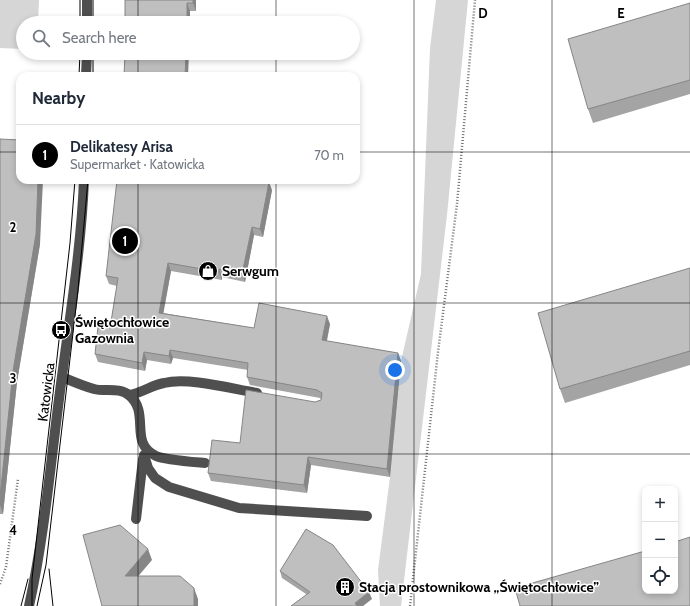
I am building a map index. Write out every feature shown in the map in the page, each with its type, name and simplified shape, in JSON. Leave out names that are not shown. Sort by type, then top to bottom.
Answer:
[{"type":"street","points":[[87,0],[87,16]]},
{"type":"street","points":[[86,72],[87,60]]},
{"type":"street","name":"Katowicka","points":[[29,606],[44,524],[74,290],[84,184]]},
{"type":"street","points":[[62,377],[95,389],[114,390],[129,395],[141,393],[164,382],[173,381],[196,382],[265,394]]},
{"type":"street","points":[[129,395],[139,409],[141,420],[140,432],[148,468],[155,478],[169,487],[239,508],[367,516]]},
{"type":"street","points":[[142,443],[148,451],[158,457],[205,463]]},
{"type":"street","points":[[136,519],[144,455]]},
{"type":"path","points":[[410,606],[427,442],[457,204],[475,0]]},
{"type":"path","points":[[0,584],[6,567],[18,479]]},
{"type":"shaded area","points":[[0,0],[39,0],[38,16],[16,16],[16,49],[0,48]]},
{"type":"shaded area","points":[[436,0],[468,0],[447,215],[401,606],[380,606],[378,570],[390,477],[401,361],[421,274],[430,48]]},
{"type":"building","points":[[125,0],[193,0],[193,3],[187,3],[187,16],[125,16]]},
{"type":"building","points":[[690,3],[690,80],[588,109],[568,39]]},
{"type":"building","points":[[125,60],[186,60],[185,72],[124,72]]},
{"type":"building","points":[[0,139],[16,140],[16,184],[38,184],[36,234],[13,371],[0,497]]},
{"type":"building","points":[[117,184],[269,184],[260,229],[252,227],[242,274],[219,269],[219,272],[168,263],[159,313],[254,328],[259,303],[327,316],[322,340],[398,353],[387,469],[308,457],[304,485],[208,473],[212,440],[240,443],[246,390],[315,402],[321,400],[322,393],[317,390],[247,377],[248,363],[170,350],[169,356],[144,352],[142,363],[95,354],[98,327],[110,328],[118,278],[106,276]]},
{"type":"building","points":[[690,268],[690,351],[560,389],[538,313]]},
{"type":"building","points":[[120,525],[148,549],[125,576],[180,576],[194,588],[194,606],[102,606],[83,535]]},
{"type":"building","points":[[306,529],[333,545],[369,592],[355,603],[357,606],[291,606],[310,592],[280,571]]},
{"type":"building","points":[[690,537],[690,606],[520,606],[515,588],[642,552],[642,594],[678,594],[678,541]]},
{"type":"tram line","points":[[80,0],[80,16]]},
{"type":"tram line","points":[[93,0],[93,16]]},
{"type":"tram line","points":[[79,72],[80,60]]},
{"type":"tram line","points":[[93,60],[93,72]]},
{"type":"tram line","points":[[32,606],[32,579],[70,243],[75,184]]},
{"type":"tram line","points":[[37,606],[46,565],[78,290],[88,184]]},
{"type":"tram line","points":[[49,569],[53,606]]},
{"type":"tram line","points":[[21,606],[28,579]]},
{"type":"place","name":"Delikatesy Arisa","points":[[125,241]]},
{"type":"place","name":"Serwgum","points":[[208,271]]},
{"type":"place","name":"Świętochłowice Gazownia","points":[[61,330]]},
{"type":"place","name":"Stacja prostownikowa „Świętochłowice”","points":[[345,587]]}]
